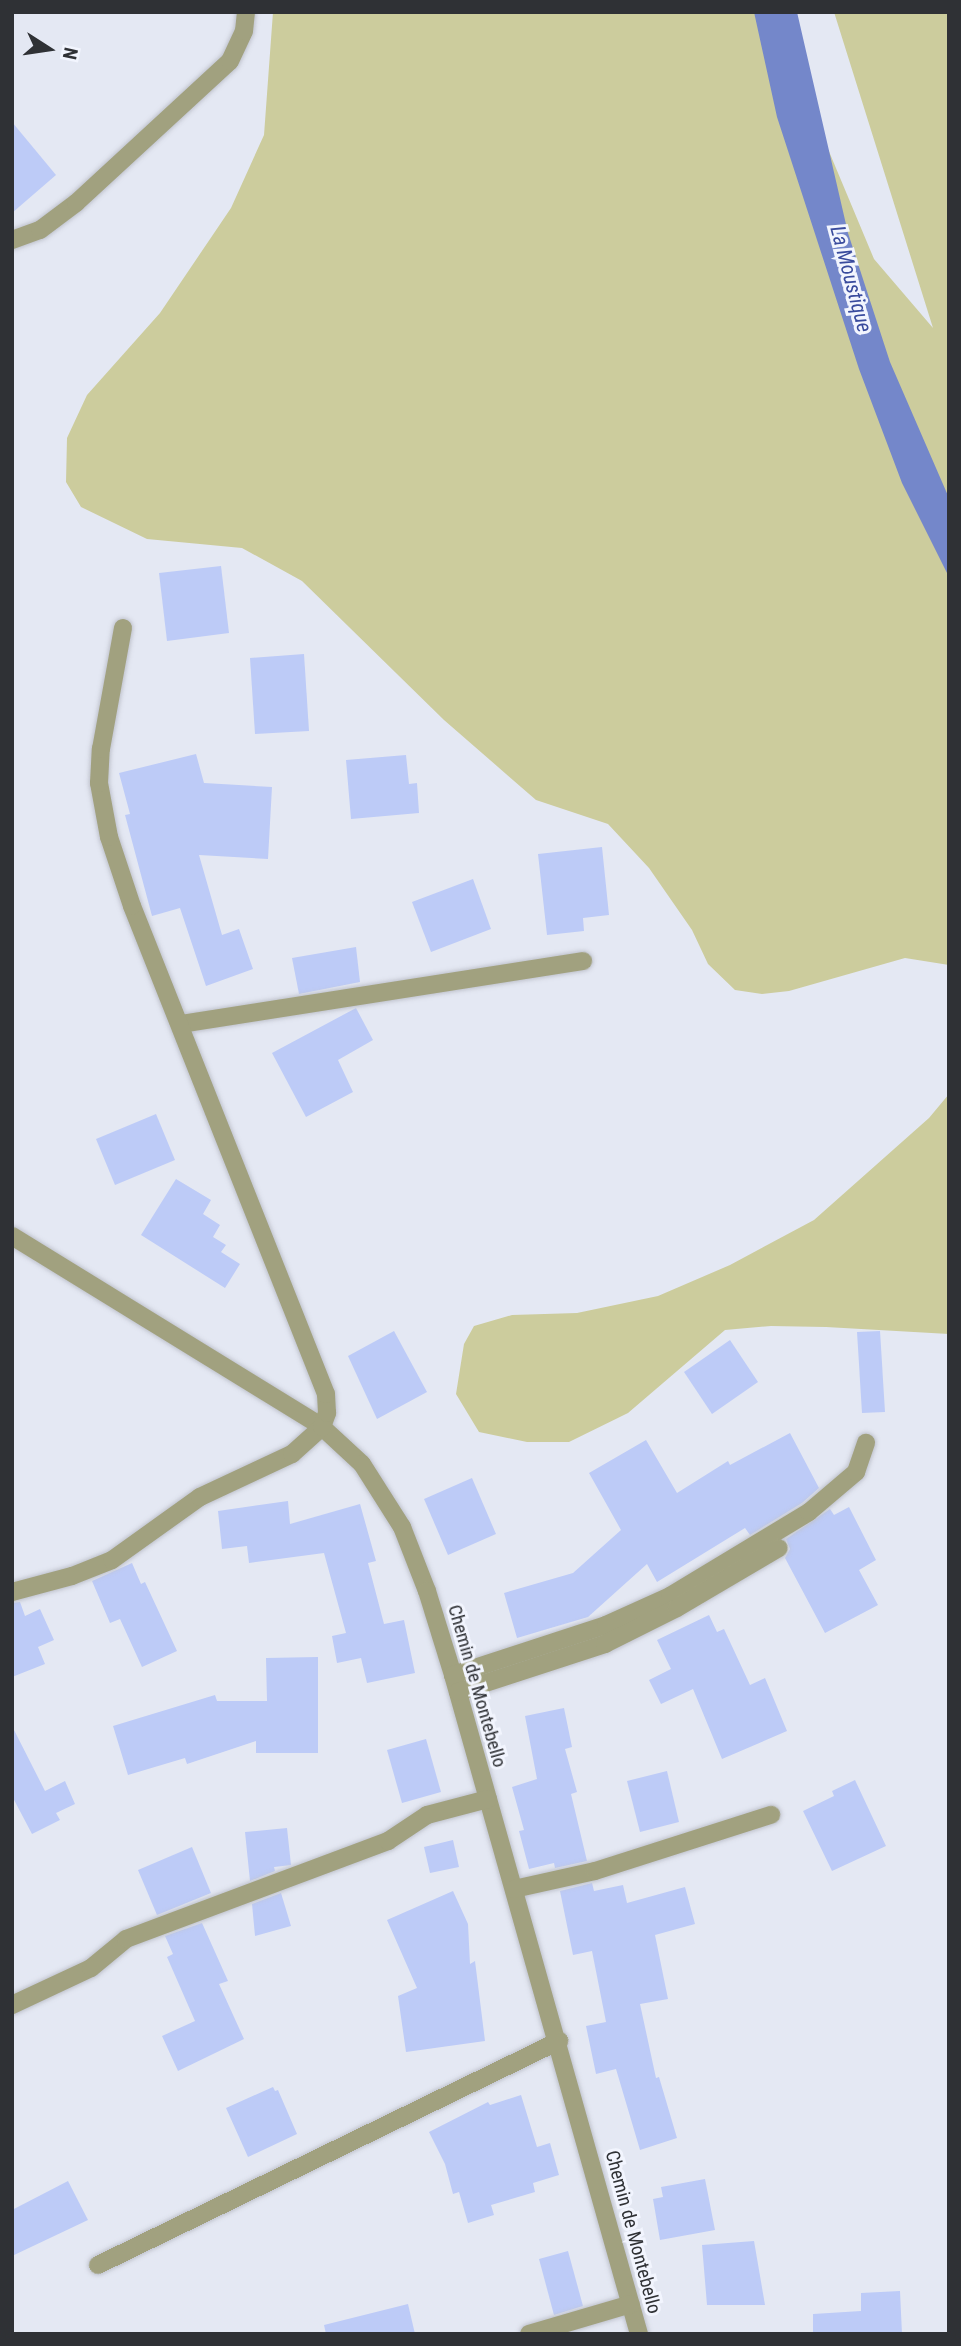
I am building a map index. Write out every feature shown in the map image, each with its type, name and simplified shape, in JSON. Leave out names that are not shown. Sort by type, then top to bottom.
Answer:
[{"type":"street","points":[[12,240],[40,230],[76,203],[230,61],[244,31],[246,12]]},
{"type":"street","points":[[12,1592],[72,1576],[112,1560],[200,1497],[292,1454],[322,1427],[327,1413],[326,1394],[132,906],[109,837],[99,783],[101,748],[123,628]]},
{"type":"street","points":[[181,1024],[583,961]]},
{"type":"street","name":"Chemin de Montebello","points":[[12,1236],[322,1427],[362,1464],[402,1527],[427,1591],[455,1683],[559,2041],[639,2334]]},
{"type":"street","points":[[455,1683],[606,1625],[670,1597],[809,1512],[856,1472],[866,1443]]},
{"type":"street","points":[[455,1683],[605,1644],[677,1608],[779,1548]]},
{"type":"street","points":[[12,2005],[91,1968],[125,1939],[388,1841],[428,1815],[488,1799]]},
{"type":"street","points":[[514,1889],[596,1871],[771,1815]]},
{"type":"street","points":[[97,2265],[559,2041]]},
{"type":"street","points":[[529,2334],[631,2304]]},
{"type":"green space","points":[[273,12],[786,12],[810,106],[874,259],[933,328],[834,12],[949,12],[949,965],[905,958],[789,991],[762,994],[735,990],[708,964],[692,930],[649,868],[608,824],[536,800],[444,720],[302,581],[242,548],[147,539],[81,507],[66,482],[67,438],[87,395],[160,313],[231,208],[264,135]]},
{"type":"green space","points":[[949,1094],[949,1334],[771,1326],[725,1330],[628,1413],[569,1442],[527,1442],[479,1432],[456,1394],[464,1344],[474,1326],[512,1315],[577,1313],[658,1296],[730,1265],[814,1220],[929,1118]]},
{"type":"water","name":"La Moustique","points":[[754,12],[797,12],[848,233],[890,362],[949,498],[949,577],[902,483],[859,369],[777,117]]},
{"type":"building","points":[[12,122],[56,175],[12,213]]},
{"type":"building","points":[[221,566],[229,633],[167,641],[159,573]]},
{"type":"building","points":[[304,654],[309,731],[255,734],[250,658]]},
{"type":"building","points":[[196,754],[204,783],[272,787],[268,859],[199,855],[222,935],[239,929],[253,969],[206,986],[180,908],[152,916],[125,815],[130,814],[119,773]]},
{"type":"building","points":[[406,755],[409,784],[417,783],[419,813],[351,819],[346,760]]},
{"type":"building","points":[[602,847],[609,915],[583,918],[584,931],[547,935],[538,854]]},
{"type":"building","points":[[473,879],[491,929],[431,952],[412,902]]},
{"type":"building","points":[[356,947],[360,982],[299,994],[292,958]]},
{"type":"building","points":[[356,1008],[373,1040],[338,1060],[353,1092],[306,1117],[272,1053]]},
{"type":"building","points":[[156,1114],[175,1160],[115,1185],[96,1139]]},
{"type":"building","points":[[176,1179],[211,1200],[203,1214],[220,1225],[213,1237],[226,1245],[221,1252],[240,1264],[225,1288],[141,1235]]},
{"type":"building","points":[[394,1331],[427,1392],[377,1419],[348,1356]]},
{"type":"building","points":[[880,1331],[885,1412],[862,1413],[857,1332]]},
{"type":"building","points":[[730,1340],[758,1382],[712,1414],[684,1372]]},
{"type":"building","points":[[790,1433],[819,1488],[802,1503],[750,1535],[745,1528],[657,1582],[647,1564],[588,1617],[517,1638],[504,1593],[573,1573],[621,1530],[589,1473],[646,1440],[677,1493],[728,1461],[730,1465]]},
{"type":"building","points":[[472,1478],[496,1534],[448,1555],[424,1499]]},
{"type":"building","points":[[288,1501],[290,1524],[360,1504],[376,1561],[368,1563],[384,1624],[404,1620],[415,1673],[367,1683],[361,1658],[337,1663],[332,1636],[346,1633],[324,1553],[249,1563],[247,1546],[222,1549],[218,1511]]},
{"type":"building","points":[[849,1507],[876,1560],[859,1570],[878,1605],[825,1633],[785,1558],[790,1549],[786,1539],[830,1509],[834,1515]]},
{"type":"building","points":[[132,1563],[141,1584],[145,1582],[177,1651],[142,1667],[120,1619],[110,1623],[92,1581]]},
{"type":"building","points":[[20,1602],[25,1616],[40,1609],[54,1640],[38,1647],[45,1664],[12,1677],[12,1603]]},
{"type":"building","points":[[709,1615],[717,1632],[724,1629],[750,1685],[765,1678],[787,1731],[722,1759],[693,1689],[661,1704],[649,1680],[671,1669],[657,1640]]},
{"type":"building","points":[[318,1657],[318,1753],[256,1753],[256,1741],[187,1764],[185,1758],[128,1775],[113,1726],[215,1695],[217,1701],[267,1701],[266,1658]]},
{"type":"building","points":[[564,1708],[572,1747],[565,1749],[577,1792],[571,1794],[587,1861],[555,1868],[554,1863],[529,1869],[519,1831],[524,1830],[512,1787],[537,1779],[525,1716]]},
{"type":"building","points":[[12,1726],[45,1791],[65,1781],[75,1804],[56,1813],[60,1820],[32,1834],[12,1796]]},
{"type":"building","points":[[426,1739],[441,1792],[402,1803],[387,1750]]},
{"type":"building","points":[[667,1771],[679,1822],[640,1832],[627,1781]]},
{"type":"building","points":[[855,1780],[886,1846],[832,1871],[803,1811],[834,1796],[832,1791]]},
{"type":"building","points":[[287,1828],[291,1865],[274,1867],[275,1871],[250,1881],[245,1832]]},
{"type":"building","points":[[453,1840],[459,1867],[430,1873],[424,1847]]},
{"type":"building","points":[[192,1847],[211,1893],[157,1915],[138,1870]]},
{"type":"building","points":[[592,1883],[594,1891],[623,1885],[627,1903],[685,1887],[695,1924],[655,1935],[668,1999],[640,2004],[656,2078],[659,2077],[677,2138],[640,2150],[616,2069],[596,2074],[586,2026],[606,2022],[592,1951],[573,1955],[560,1891]]},
{"type":"building","points":[[453,1891],[468,1924],[470,1964],[475,1961],[485,2041],[406,2052],[398,1996],[417,1988],[387,1920]]},
{"type":"building","points":[[281,1893],[291,1926],[255,1936],[252,1904]]},
{"type":"building","points":[[202,1923],[228,1981],[219,1984],[244,2039],[178,2071],[162,2036],[195,2021],[167,1957],[173,1954],[165,1936]]},
{"type":"building","points":[[273,2087],[275,2091],[278,2090],[297,2134],[248,2157],[226,2108]]},
{"type":"building","points":[[521,2095],[537,2147],[550,2143],[559,2175],[533,2183],[535,2192],[491,2205],[494,2215],[468,2223],[459,2192],[453,2194],[445,2164],[429,2132],[488,2102],[490,2105]]},
{"type":"building","points":[[705,2179],[715,2230],[660,2240],[653,2199],[663,2197],[661,2187]]},
{"type":"building","points":[[68,2181],[88,2220],[12,2256],[12,2210]]},
{"type":"building","points":[[754,2241],[765,2305],[707,2305],[702,2245]]},
{"type":"building","points":[[568,2251],[583,2306],[554,2315],[539,2259]]},
{"type":"building","points":[[900,2291],[902,2334],[813,2334],[813,2314],[861,2311],[861,2293]]},
{"type":"building","points":[[408,2304],[415,2334],[326,2334],[324,2325]]}]
